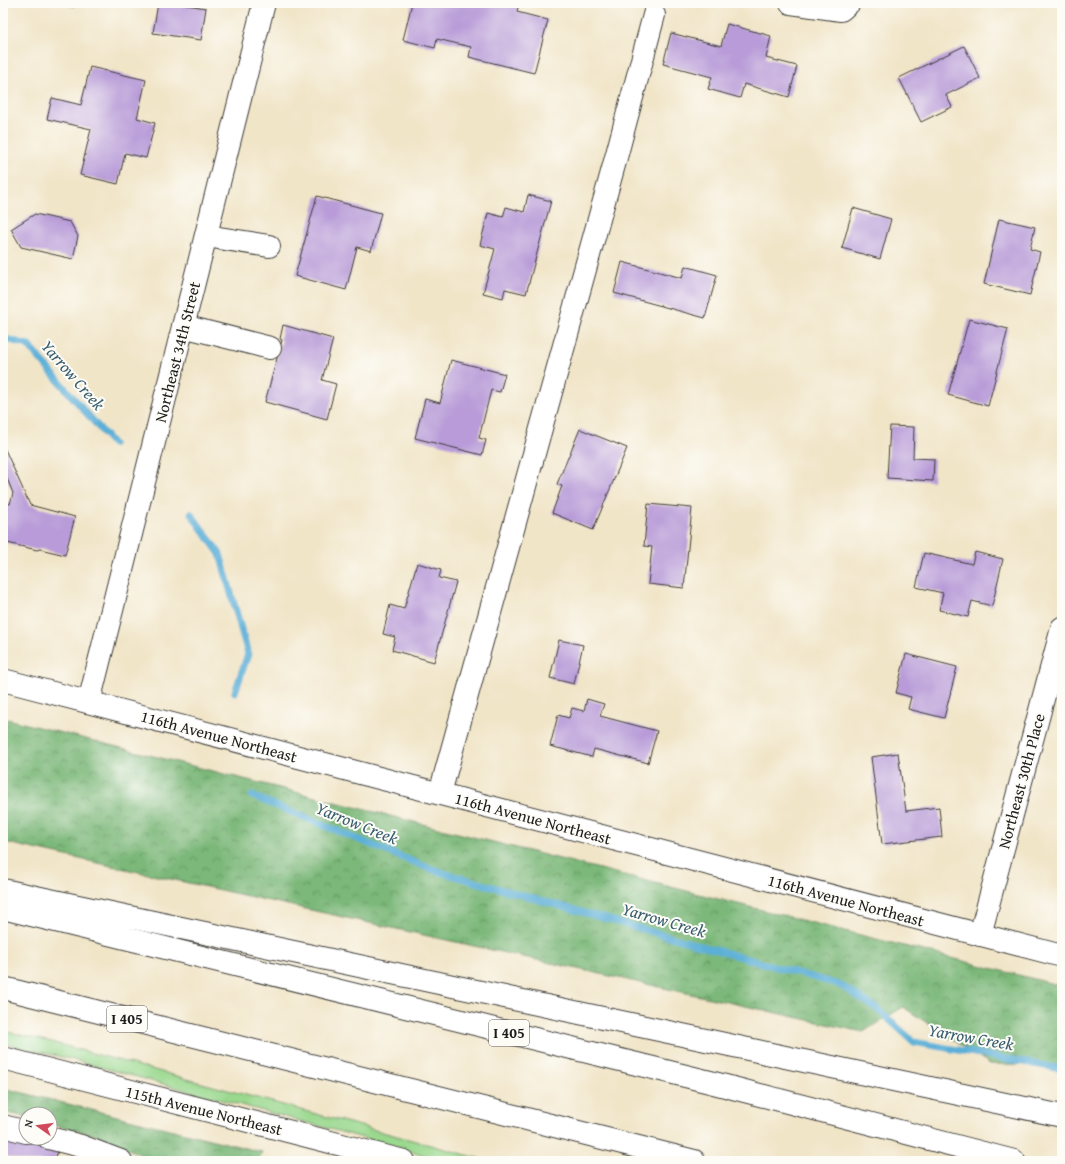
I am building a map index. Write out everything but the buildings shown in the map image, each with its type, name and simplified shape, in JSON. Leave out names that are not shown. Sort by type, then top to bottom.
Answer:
[{"type":"main road","points":[[791,3],[840,10],[849,3]]},
{"type":"main road","name":"Northeast 34th Street","points":[[89,702],[184,326],[261,6]]},
{"type":"main road","points":[[440,793],[610,181],[654,15]]},
{"type":"main road","points":[[206,236],[269,246]]},
{"type":"main road","points":[[184,326],[270,348]]},
{"type":"main road","name":"Northeast 30th Place","points":[[980,935],[1062,628]]},
{"type":"main road","name":"116th Avenue Northeast","points":[[3,680],[1062,956]]},
{"type":"main road","points":[[3,890],[1062,1116]]},
{"type":"main road","name":"I 405","points":[[3,908],[710,1082],[1014,1161]]},
{"type":"main road","name":"I 405","points":[[3,988],[694,1161]]},
{"type":"main road","name":"115th Avenue Northeast","points":[[3,1058],[404,1161]]},
{"type":"main road","points":[[3,1126],[18,1130]]},
{"type":"main road","points":[[58,1140],[82,1146],[121,1161]]},
{"type":"green space","points":[[3,718],[1062,986],[1062,1065],[990,1064],[903,1007],[863,1032],[3,842]]},
{"type":"green space","points":[[3,1031],[51,1042],[489,1161],[445,1161],[74,1060],[3,1043]]},
{"type":"green space","points":[[3,1088],[262,1152],[258,1161],[154,1161],[100,1136],[58,1126],[58,1106],[18,1106],[18,1115],[3,1112]]},
{"type":"waterway","name":"Yarrow Creek","points":[[3,338],[28,345],[113,444]]},
{"type":"waterway","name":"Yarrow Creek","points":[[191,514],[220,554],[248,654],[235,692]]},
{"type":"waterway","name":"Yarrow Creek","points":[[252,796],[433,870],[840,985],[876,1008],[914,1042],[1062,1069]]}]
